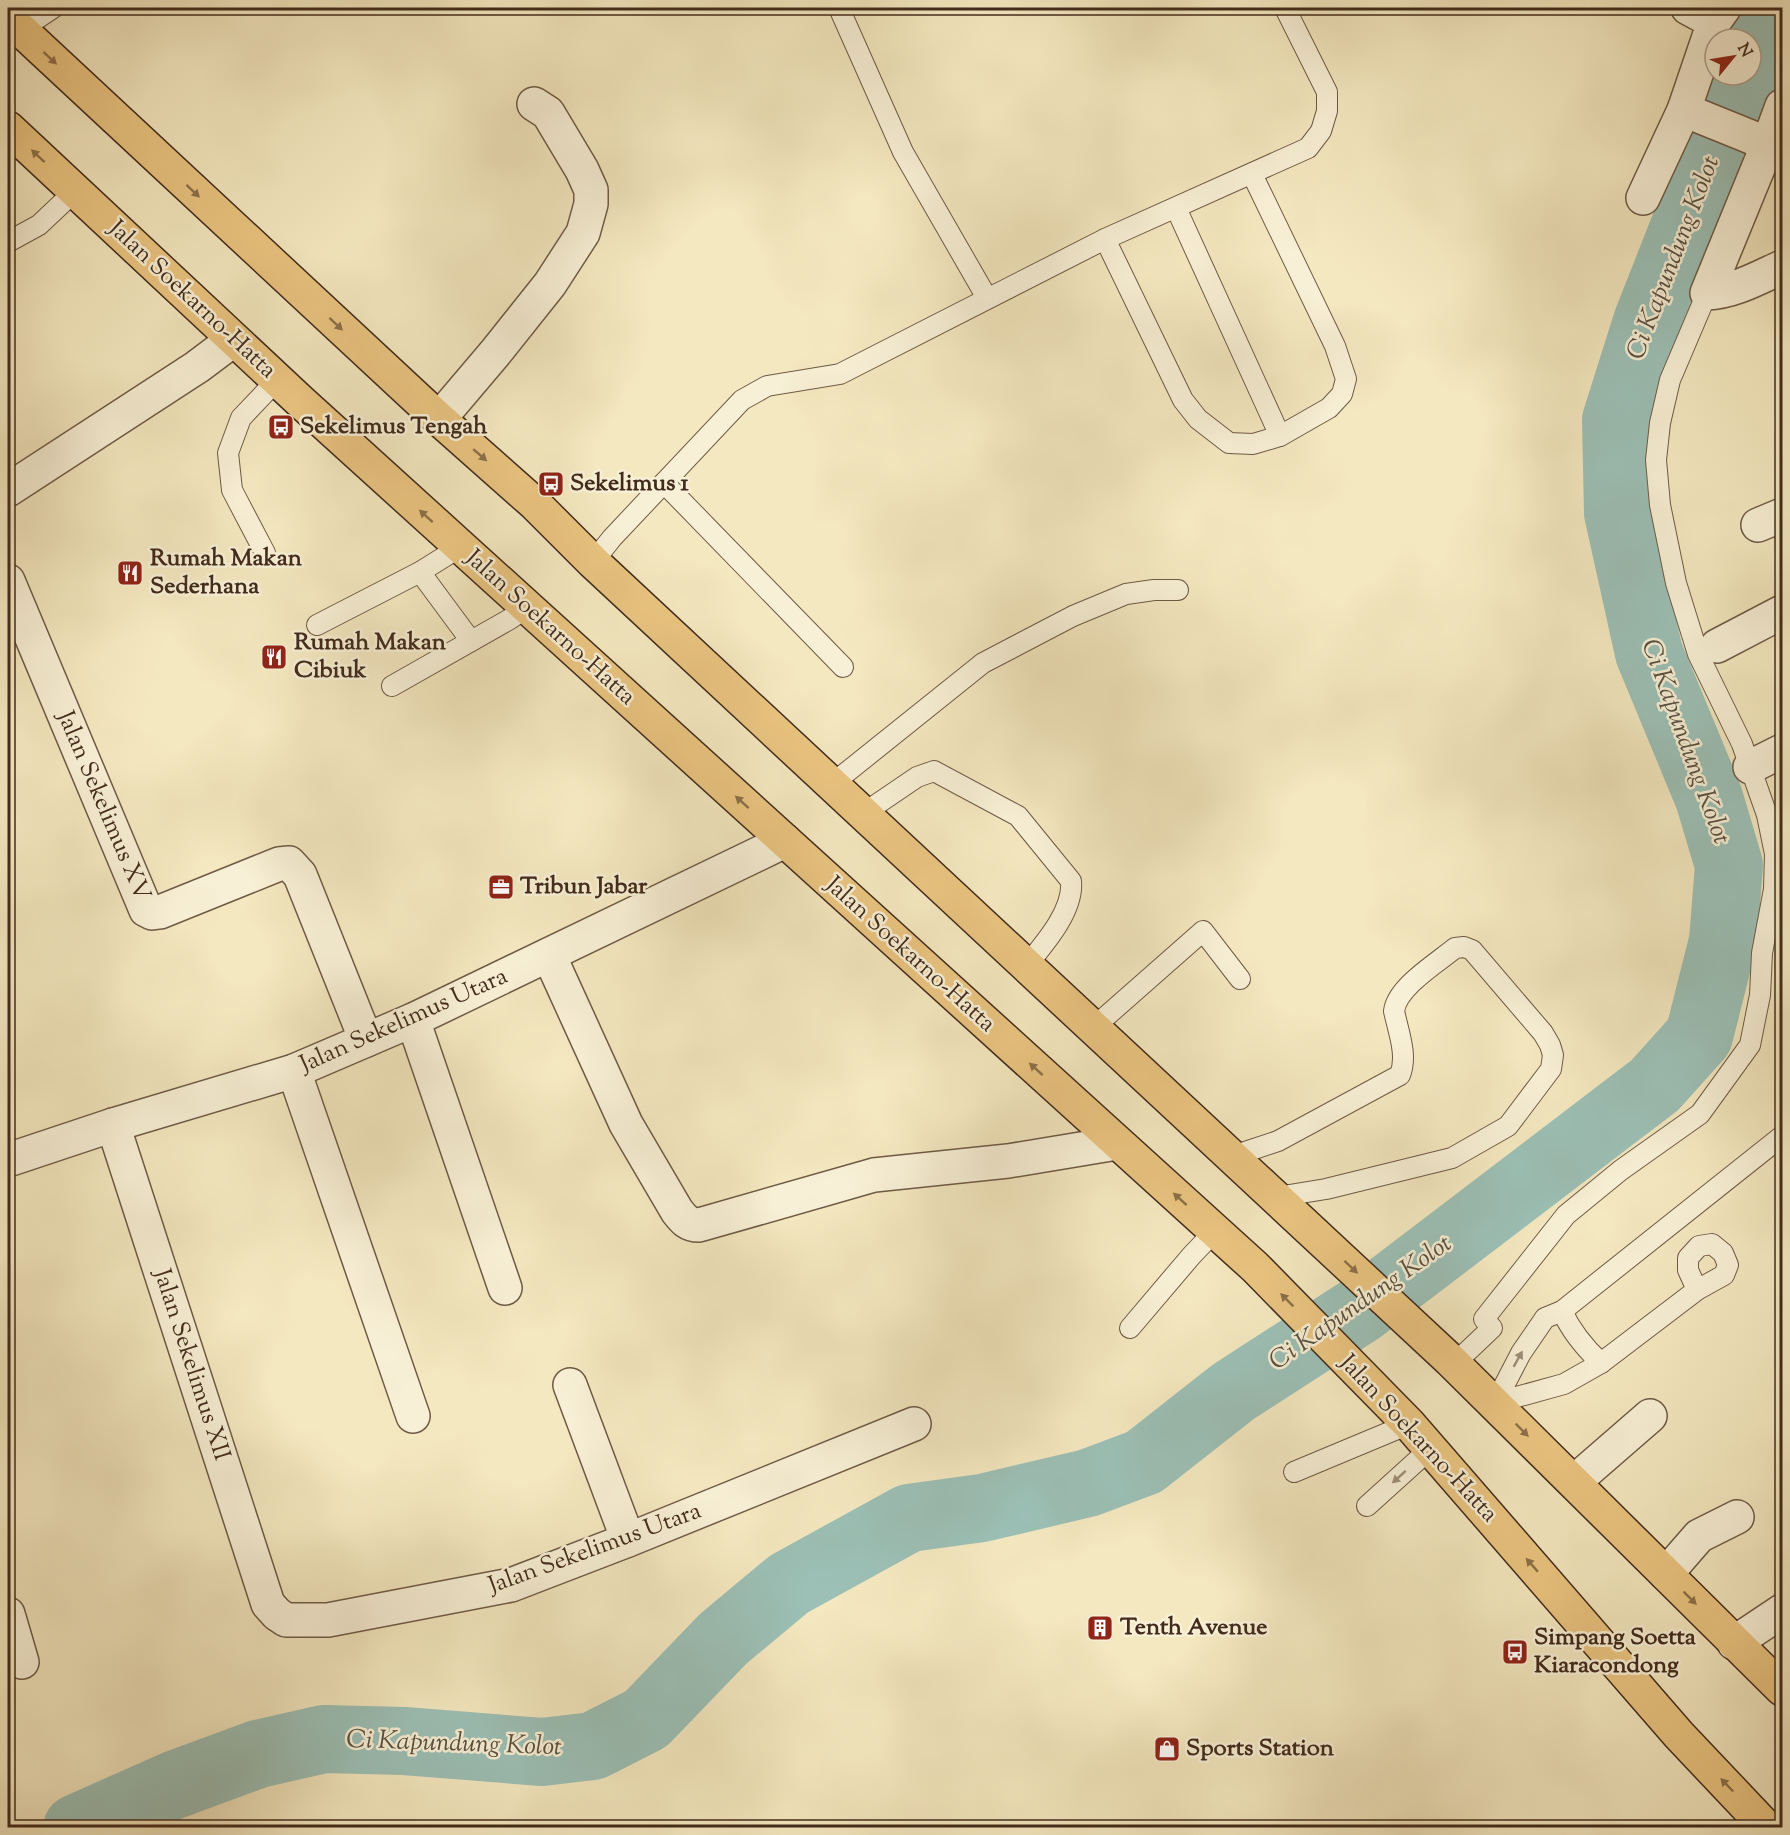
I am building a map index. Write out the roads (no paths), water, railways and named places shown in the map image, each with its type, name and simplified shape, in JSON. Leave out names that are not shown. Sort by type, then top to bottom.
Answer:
[{"type":"highway","points":[[14,24],[438,419],[535,504],[593,562],[1309,1227],[1495,1403],[1782,1689]]},
{"type":"highway","name":"Jalan Soekarno-Hatta","points":[[8,128],[233,340],[1255,1267],[1405,1420],[1678,1735],[1767,1827]]},
{"type":"street","points":[[1643,198],[1688,112],[1709,12]]},
{"type":"street","points":[[438,419],[550,284],[583,233],[591,204],[591,190],[582,170],[548,113],[534,104]]},
{"type":"street","points":[[1782,106],[1762,142],[1707,293],[1723,291],[1782,267]]},
{"type":"street","points":[[1688,112],[1762,142]]},
{"type":"street","points":[[8,489],[197,367],[233,340]]},
{"type":"street","name":"Jalan Sekelimus XV","points":[[8,581],[146,910],[152,913],[160,912],[279,864],[289,863],[300,875],[366,1040]]},
{"type":"street","points":[[1718,646],[1782,612]]},
{"type":"street","points":[[1750,767],[1782,751]]},
{"type":"street","name":"Jalan Sekelimus Utara","points":[[8,1160],[113,1125],[294,1071],[413,1020],[785,841]]},
{"type":"street","points":[[549,955],[626,1124],[677,1211],[686,1222],[692,1225],[699,1225],[874,1175],[1008,1161],[1117,1143]]},
{"type":"street","points":[[413,1020],[505,1288]]},
{"type":"street","points":[[294,1071],[413,1416]]},
{"type":"street","name":"Jalan Sekelimus XII","points":[[113,1125],[268,1604]]},
{"type":"street","points":[[570,1385],[628,1540]]},
{"type":"street","points":[[1574,1482],[1650,1416]]},
{"type":"street","name":"Jalan Sekelimus Utara","points":[[268,1604],[286,1620],[328,1620],[511,1585],[914,1424]]},
{"type":"street","points":[[1666,1574],[1699,1536],[1737,1517]]},
{"type":"street","points":[[1734,1643],[1782,1611]]},
{"type":"street","points":[[8,1614],[22,1662]]},
{"type":"lane","points":[[14,24],[53,8]]},
{"type":"lane","points":[[838,8],[903,152],[987,298]]},
{"type":"lane","points":[[593,562],[612,538],[742,399],[767,386],[840,374],[1105,238],[1308,148],[1321,131],[1328,111],[1327,92],[1285,8]]},
{"type":"lane","points":[[1105,238],[1183,400],[1198,419],[1229,443],[1253,444],[1280,436],[1329,408],[1342,394],[1346,379],[1335,346],[1252,174]]},
{"type":"lane","points":[[8,242],[39,225],[75,191]]},
{"type":"lane","points":[[1176,207],[1280,436]]},
{"type":"lane","points":[[1452,1362],[1492,1328],[1484,1319],[1566,1215],[1621,1170],[1700,1114],[1750,1045],[1760,995],[1762,953],[1774,889],[1775,854],[1767,815],[1742,744],[1698,654],[1676,583],[1660,505],[1656,460],[1660,423],[1670,380],[1707,293]]},
{"type":"lane","points":[[266,553],[232,490],[228,453],[241,418],[277,380]]},
{"type":"lane","points":[[664,483],[843,667]]},
{"type":"lane","points":[[317,625],[420,572],[460,547]]},
{"type":"lane","points":[[420,572],[471,641]]},
{"type":"lane","points":[[832,784],[983,663],[1073,616],[1126,594],[1154,590],[1178,590]]},
{"type":"lane","points":[[392,686],[527,607]]},
{"type":"lane","points":[[864,813],[917,777],[934,771],[1018,816],[1071,880],[1072,892],[1053,933],[1027,965]]},
{"type":"lane","points":[[1094,1027],[1203,931],[1240,979]]},
{"type":"lane","points":[[1233,1156],[1278,1141],[1400,1075],[1403,1057],[1394,1011],[1395,1004],[1407,987],[1455,948],[1464,947],[1472,950],[1543,1033],[1553,1055],[1551,1069],[1508,1126],[1452,1158],[1326,1189],[1276,1197]]},
{"type":"lane","points":[[1495,1403],[1521,1353],[1545,1318],[1562,1311],[1782,1136]]},
{"type":"lane","points":[[1130,1329],[1215,1231]]},
{"type":"lane","points":[[1495,1403],[1564,1384],[1601,1363],[1697,1290]]},
{"type":"lane","points":[[1562,1311],[1567,1323],[1586,1349],[1601,1363]]},
{"type":"lane","points":[[1294,1472],[1405,1420]]},
{"type":"lane","points":[[1367,1506],[1431,1449]]},
{"type":"waterway","name":"Ci Kapundung Kolot","points":[[1762,27],[1770,8]]},
{"type":"waterway","name":"Ci Kapundung Kolot","points":[[77,1828],[174,1785],[258,1754],[324,1739],[404,1741],[542,1752],[593,1746],[646,1719],[723,1639],[789,1584],[909,1518],[982,1508],[1088,1483],[1144,1462],[1233,1392],[1360,1310],[1655,1085],[1699,1036],[1723,941],[1729,865],[1709,798],[1649,653],[1618,513],[1616,420],[1647,322],[1739,87]]},
{"type":"place","name":"Sekelimus Tengah","points":[[281,427]]},
{"type":"place","name":"Sekelimus 1","points":[[551,484]]},
{"type":"place","name":"Rumah Makan Sederhana","points":[[130,573]]},
{"type":"place","name":"Rumah Makan Cibiuk","points":[[274,657]]},
{"type":"place","name":"Tribun Jabar","points":[[501,887]]},
{"type":"place","name":"Tenth Avenue","points":[[1100,1628]]},
{"type":"place","name":"Simpang Soetta Kiaracondong","points":[[1515,1652]]},
{"type":"place","name":"Sports Station","points":[[1167,1749]]}]
